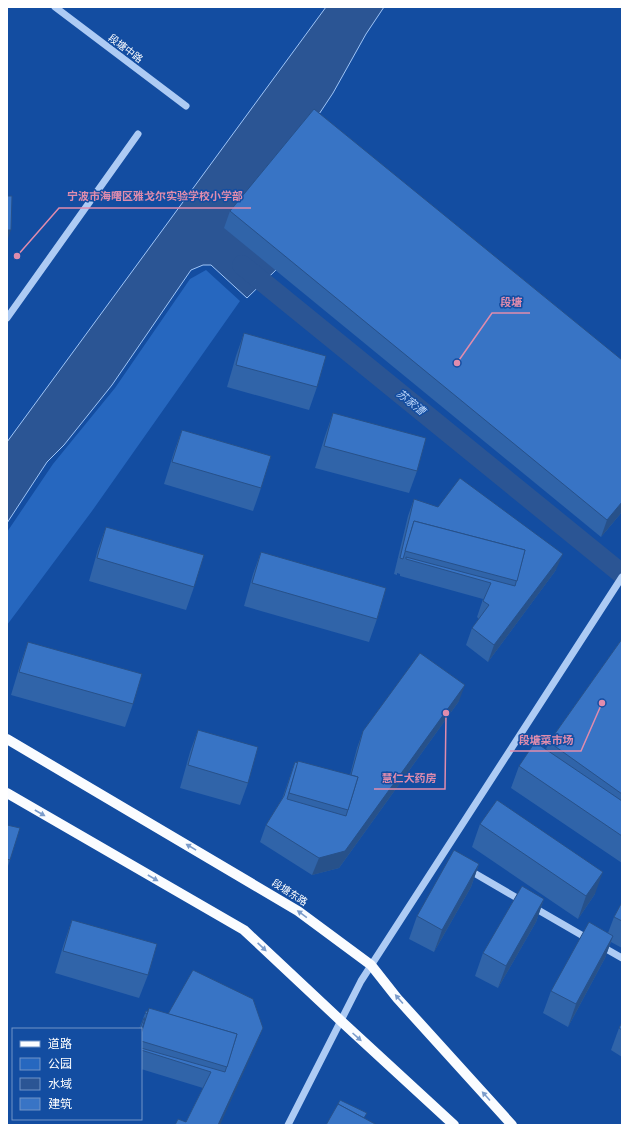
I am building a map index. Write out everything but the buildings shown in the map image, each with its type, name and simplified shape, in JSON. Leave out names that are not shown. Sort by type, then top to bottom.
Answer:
[{"type":"main road","name":"段塘东路","points":[[7,739],[298,911],[371,965],[397,998],[512,1125]]},
{"type":"main road","points":[[7,793],[244,930],[340,1021],[454,1125]]},
{"type":"street","name":"段塘中路","points":[[55,7],[186,106]]},
{"type":"street","points":[[7,318],[138,134]]},
{"type":"street","points":[[288,1125],[361,981],[622,577]]},
{"type":"street","points":[[444,852],[451,857]]},
{"type":"street","points":[[463,866],[622,958]]},
{"type":"green space","points":[[206,270],[240,301],[92,511],[7,625],[7,532],[53,464],[115,388],[190,279]]},
{"type":"water","points":[[326,7],[384,7],[366,34],[333,93],[282,170],[277,269],[247,298],[211,265],[203,265],[191,270],[112,385],[64,445],[47,462],[7,523],[7,442]]},
{"type":"waterway","name":"苏家漕","points":[[242,265],[622,574]]},
{"type":"place","name":"宁波市海曙区雅戈尔实验学校小学部","points":[[17,256]]},
{"type":"place","name":"段塘","points":[[457,363]]},
{"type":"place","name":"段塘菜市场","points":[[602,703]]},
{"type":"place","name":"慧仁大药房","points":[[446,713]]}]
